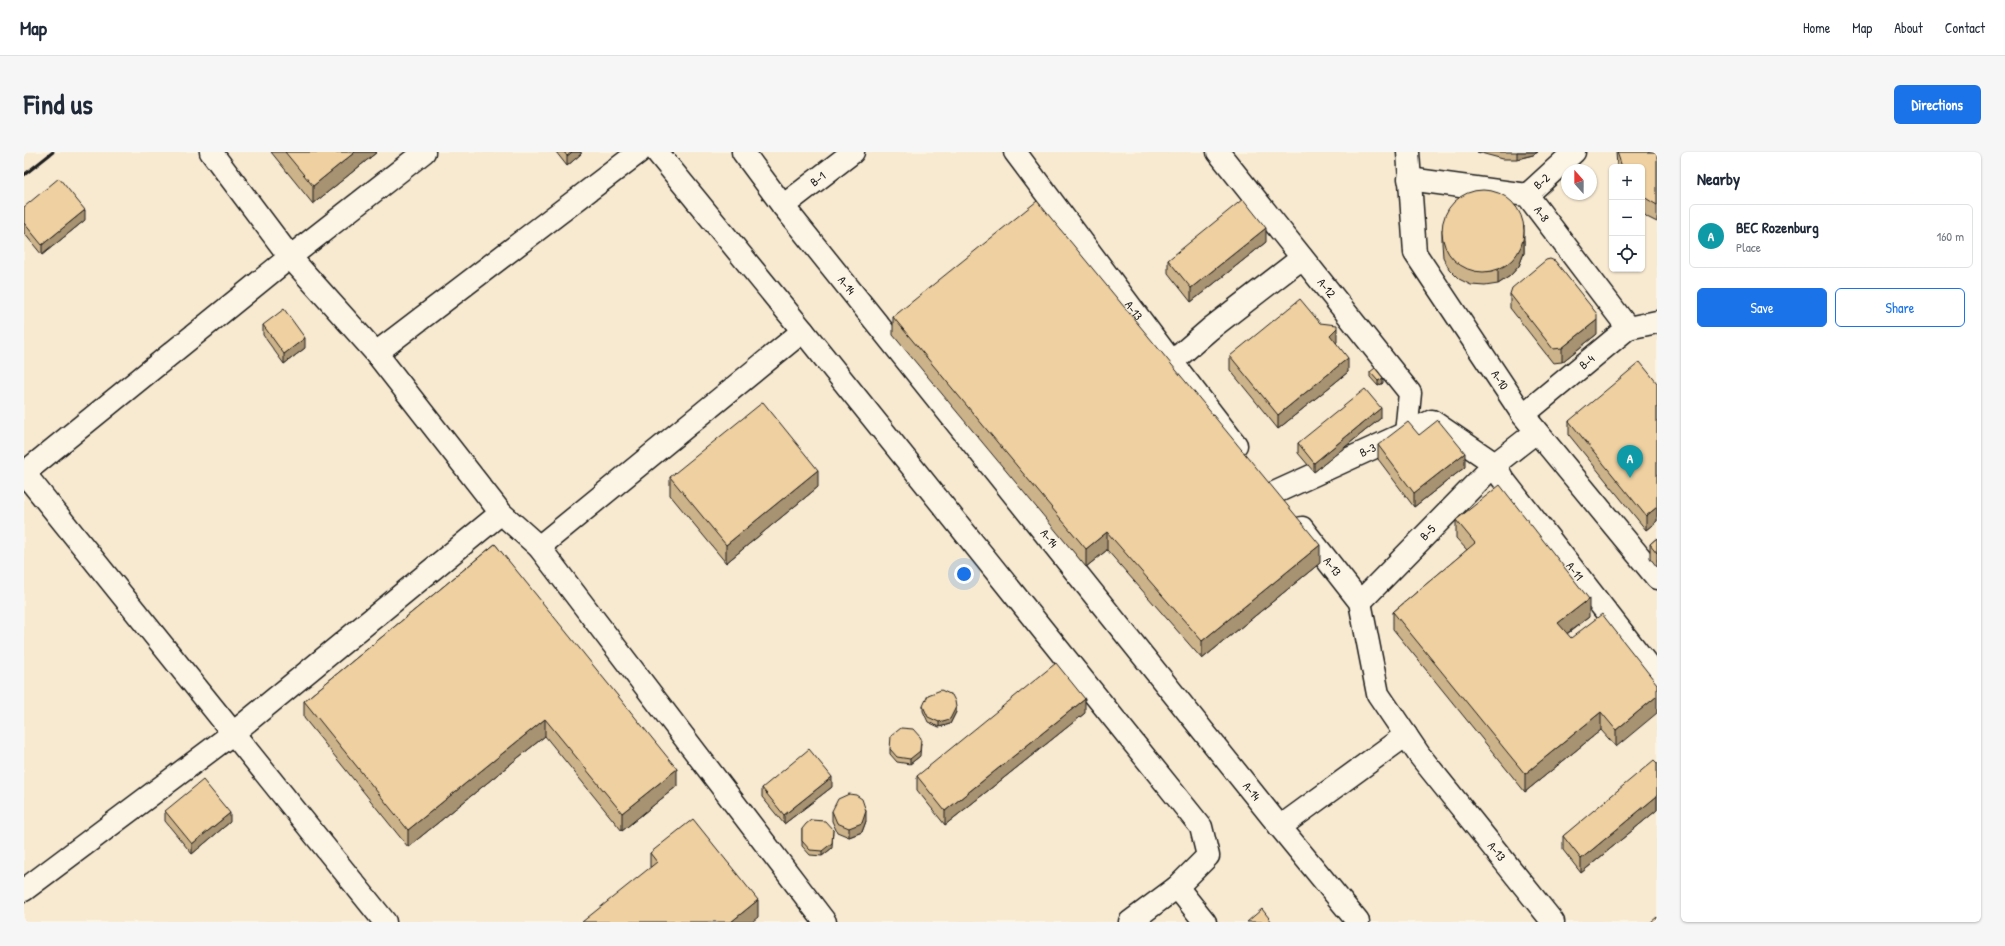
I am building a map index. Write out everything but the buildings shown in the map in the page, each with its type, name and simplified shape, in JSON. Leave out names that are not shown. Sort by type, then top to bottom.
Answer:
[{"type":"lane","points":[[211,152],[290,257],[376,353],[501,513],[539,547],[825,922]]},
{"type":"lane","points":[[385,922],[232,734],[24,473],[290,257],[424,152]]},
{"type":"lane","points":[[376,353],[639,152]]},
{"type":"lane","points":[[657,152],[803,331],[1201,827],[1208,856],[1177,887],[1130,922]]},
{"type":"lane","name":"A-14","points":[[743,152],[783,206],[1280,827],[1358,922]]},
{"type":"lane","name":"B-1","points":[[783,206],[853,152]]},
{"type":"lane","name":"A-13","points":[[1015,152],[1172,362],[1360,602],[1378,694],[1420,756],[1553,922]]},
{"type":"lane","name":"A-12","points":[[1218,152],[1410,393],[1406,433]]},
{"type":"lane","name":"A-10","points":[[1408,152],[1415,253],[1529,423],[1657,578]]},
{"type":"lane","name":"B-2","points":[[1527,194],[1574,152]]},
{"type":"lane","name":"A-8","points":[[1409,179],[1527,194],[1628,328]]},
{"type":"lane","points":[[1172,362],[1210,329],[1302,258]]},
{"type":"lane","name":"B-4","points":[[1529,423],[1628,328],[1657,322]]},
{"type":"lane","points":[[539,547],[803,331]]},
{"type":"lane","name":"B-3","points":[[1274,493],[1432,421],[1495,464]]},
{"type":"lane","points":[[1495,464],[1529,423]]},
{"type":"lane","name":"B-5","points":[[1360,602],[1495,464]]},
{"type":"lane","name":"A-11","points":[[1495,464],[1502,478],[1657,676]]},
{"type":"lane","points":[[24,890],[232,734],[501,513]]},
{"type":"lane","points":[[1280,827],[1406,735]]},
{"type":"lane","points":[[1177,887],[1205,922]]},
{"type":"shaded area","points":[[24,152],[1657,152],[1657,922],[24,922]]},
{"type":"railway","points":[[24,175],[53,152]]},
{"type":"place","name":"BEC Rozenburg","points":[[1630,478]]}]
